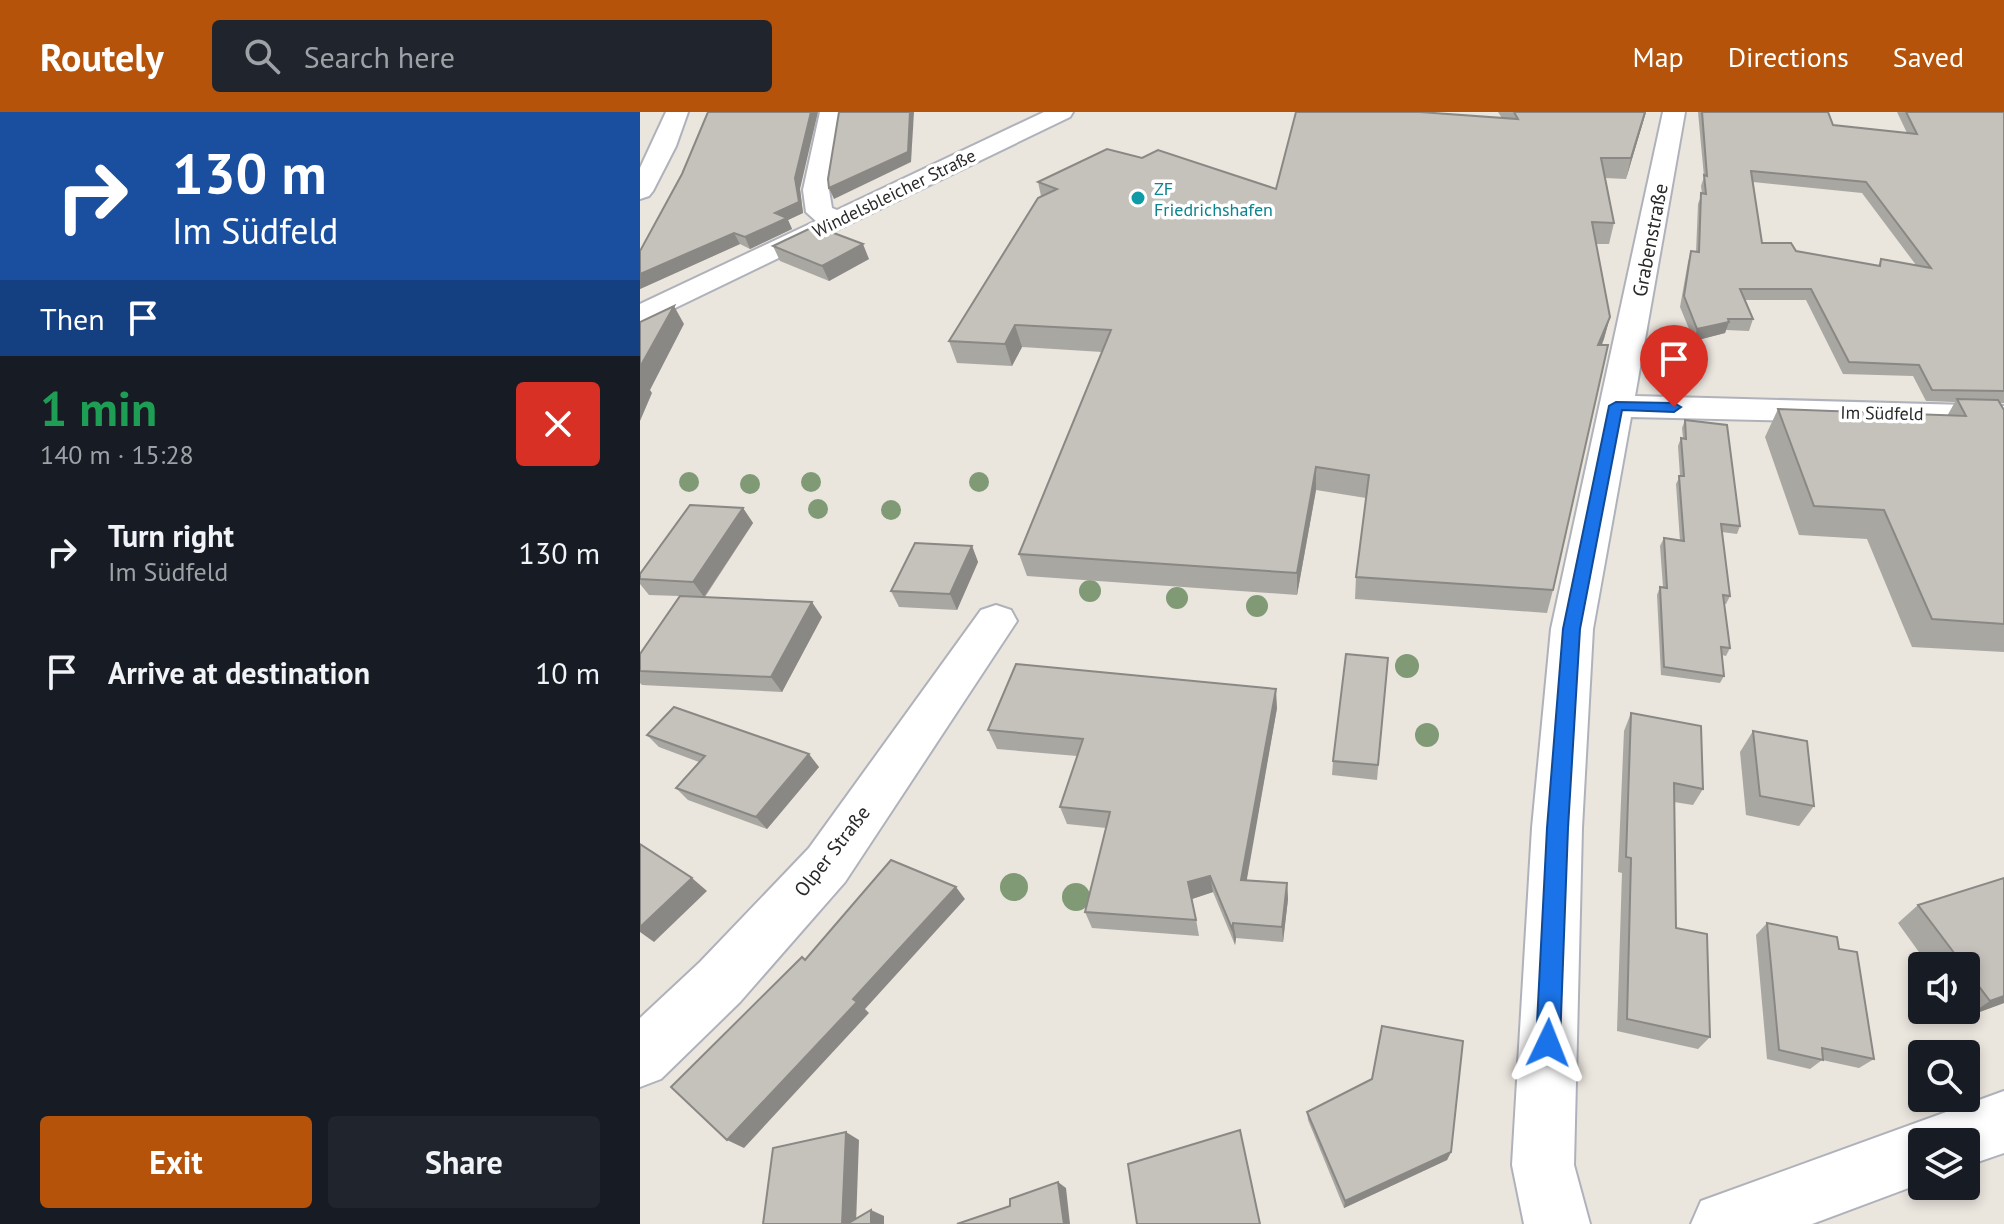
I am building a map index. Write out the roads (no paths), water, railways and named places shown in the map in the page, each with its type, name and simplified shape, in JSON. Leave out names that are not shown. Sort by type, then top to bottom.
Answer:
[{"type":"street","points":[[640,191],[664,146],[677,112]]},
{"type":"street","points":[[831,112],[816,190],[819,212],[836,220]]},
{"type":"street","name":"Windelsbleicher Straße","points":[[640,316],[1062,112]]},
{"type":"street","name":"Grabenstraße","points":[[1557,1224],[1543,1165],[1558,813],[1572,629],[1674,112]]},
{"type":"street","name":"Im Südfeld","points":[[1616,406],[2003,418]]},
{"type":"street","name":"Olper Straße","points":[[640,1058],[720,982],[827,865],[996,621]]},
{"type":"street","points":[[1980,1131],[2004,1122]]},
{"type":"street","points":[[1724,1224],[1908,1157]]},
{"type":"place","name":"ZF Friedrichshafen","points":[[1138,198]]}]
